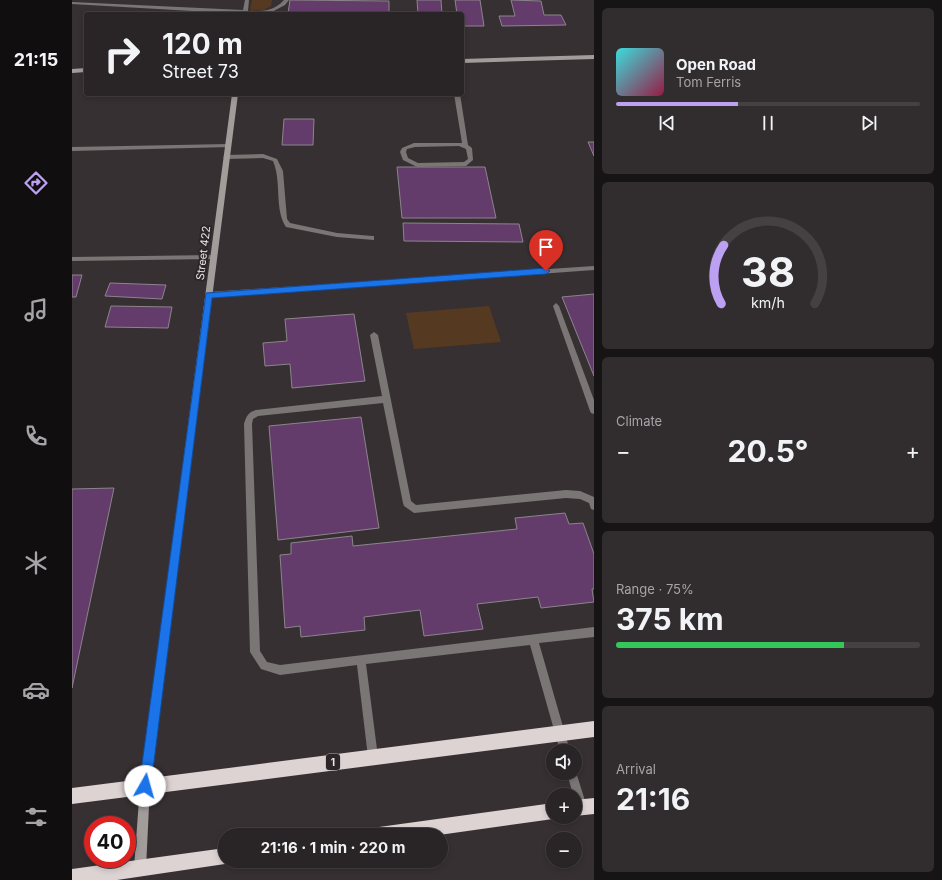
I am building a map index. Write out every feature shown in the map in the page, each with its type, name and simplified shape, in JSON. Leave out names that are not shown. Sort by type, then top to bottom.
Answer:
[{"type":"highway","name":"1","points":[[72,796],[594,729]]},
{"type":"highway","points":[[430,828],[546,812]]},
{"type":"highway","points":[[72,878],[218,857]]},
{"type":"street","points":[[245,12],[247,0]]},
{"type":"street","points":[[268,12],[283,4],[287,0]]},
{"type":"street","points":[[72,3],[111,2],[233,12]]},
{"type":"street","points":[[464,61],[594,57]]},
{"type":"street","points":[[72,70],[84,70]]},
{"type":"street","name":"Street 422","points":[[140,868],[145,786],[235,96]]},
{"type":"street","points":[[457,96],[465,146],[469,148],[471,159],[466,164],[460,165],[412,164],[405,159],[403,152],[405,148],[414,145],[465,146]]},
{"type":"street","points":[[72,148],[228,146]]},
{"type":"street","points":[[226,157],[263,156],[275,160],[280,171],[284,219],[288,225],[337,235],[372,238]]},
{"type":"street","points":[[72,259],[213,257]]},
{"type":"street","points":[[208,295],[594,268]]},
{"type":"street","points":[[556,306],[594,410]]},
{"type":"street","points":[[374,335],[407,503],[414,509],[566,494],[580,495],[592,500],[594,506]]},
{"type":"street","points":[[387,400],[256,413],[250,417],[248,424],[255,652],[264,666],[280,670],[594,632]]},
{"type":"street","points":[[533,640],[563,744]]},
{"type":"street","points":[[361,660],[373,757]]},
{"type":"street","points":[[574,780],[584,807]]},
{"type":"shaded area","points":[[252,0],[272,0],[271,6],[264,10],[250,11]]},
{"type":"shaded area","points":[[489,306],[501,342],[414,349],[406,313]]},
{"type":"building","points":[[290,0],[389,1],[389,12],[288,12]]},
{"type":"building","points":[[417,0],[441,0],[442,12],[418,12]]},
{"type":"building","points":[[455,0],[480,0],[484,26],[464,26],[464,12],[457,12]]},
{"type":"building","points":[[511,0],[541,1],[544,15],[561,15],[566,25],[502,26],[499,16],[515,16]]},
{"type":"building","points":[[284,119],[314,119],[313,145],[282,145]]},
{"type":"building","points":[[588,142],[594,142],[594,156]]},
{"type":"building","points":[[397,167],[485,167],[496,218],[402,218]]},
{"type":"building","points":[[403,223],[519,224],[523,242],[404,241]]},
{"type":"building","points":[[72,275],[82,275],[76,297],[72,297]]},
{"type":"building","points":[[110,283],[166,285],[162,299],[105,296]]},
{"type":"building","points":[[594,294],[594,376],[562,297]]},
{"type":"building","points":[[111,306],[172,307],[168,328],[105,327]]},
{"type":"building","points":[[354,314],[365,381],[292,388],[290,364],[265,366],[263,343],[287,341],[285,319]]},
{"type":"building","points":[[361,417],[379,528],[278,540],[269,426]]},
{"type":"building","points":[[114,488],[72,688],[72,489]]},
{"type":"building","points":[[565,513],[569,524],[583,523],[594,554],[594,589],[592,589],[594,602],[541,608],[538,597],[477,604],[483,629],[424,636],[420,610],[364,617],[365,630],[301,637],[300,626],[285,628],[280,555],[291,554],[291,543],[352,536],[353,546],[517,529],[515,518]]},
{"type":"route","points":[[145,786],[208,295],[546,271]]}]
